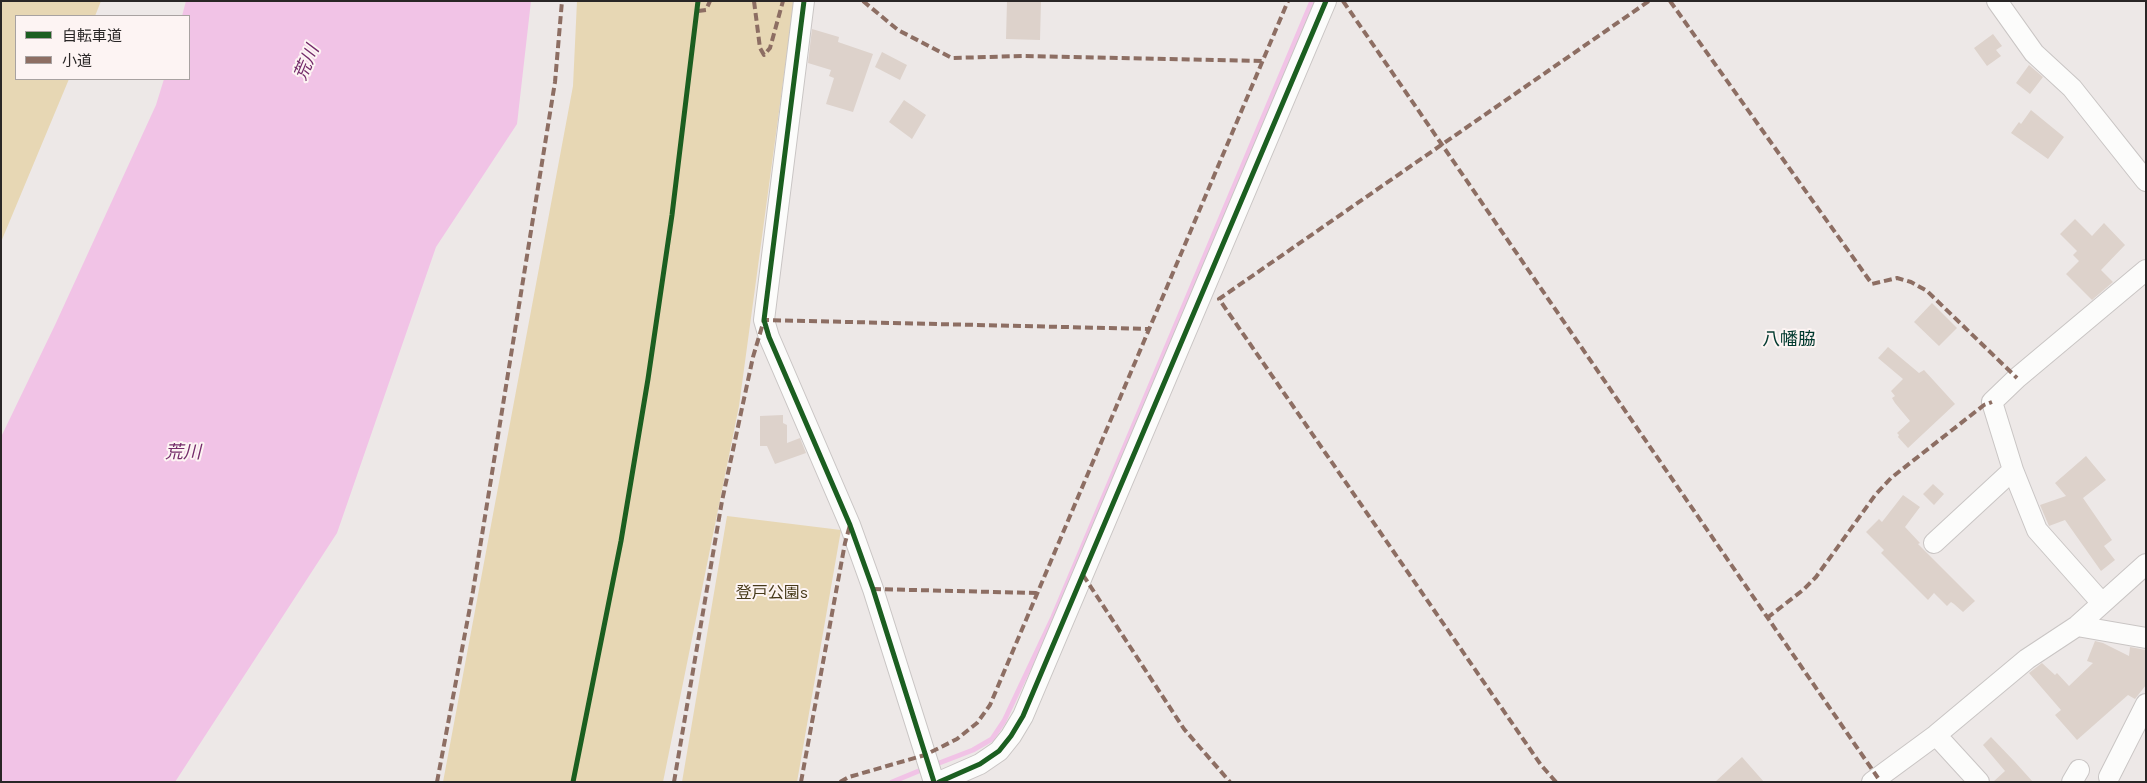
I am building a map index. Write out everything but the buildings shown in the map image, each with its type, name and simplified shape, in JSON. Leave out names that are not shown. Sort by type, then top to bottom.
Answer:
[{"type":"street","points":[[804,1],[764,320],[769,337],[850,525],[873,589],[934,782]]},
{"type":"street","points":[[939,782],[980,764],[999,751],[1023,716],[1326,1]]},
{"type":"street","points":[[1998,1],[2034,54],[2072,88],[2146,181]]},
{"type":"street","points":[[2101,602],[2037,530],[2013,470],[1992,402],[2146,270]]},
{"type":"street","points":[[1934,543],[2013,470]]},
{"type":"street","points":[[1872,782],[1936,735],[2027,658],[2077,626],[2101,602],[2146,564]]},
{"type":"street","points":[[2077,626],[2146,638]]},
{"type":"street","points":[[2109,777],[2146,704]]},
{"type":"street","points":[[1936,735],[1978,782]]},
{"type":"green space","points":[[1,1],[101,1],[95,15],[15,15],[15,80],[69,80],[1,242]]},
{"type":"green space","points":[[577,1],[794,1],[739,406],[663,782],[443,782],[573,86]]},
{"type":"green space","name":"登戸公園s","points":[[727,516],[841,530],[797,782],[682,782]]},
{"type":"water","name":"荒川","points":[[186,1],[531,1],[517,124],[436,247],[337,533],[175,782],[1,782],[1,437],[55,325],[156,105],[164,80],[190,80],[190,15],[182,15]]},
{"type":"waterway","points":[[934,765],[973,750],[992,739],[1004,721],[1053,617],[1312,1]]},
{"type":"waterway","points":[[892,782],[926,768]]},
{"type":"marked path","points":[[437,782],[473,591],[555,82],[562,1]]},
{"type":"marked path","points":[[698,11],[706,10],[710,1]]},
{"type":"marked path","points":[[754,1],[760,48],[764,55],[770,48],[783,1]]},
{"type":"marked path","points":[[863,1],[898,30],[952,58],[1022,56],[1262,61]]},
{"type":"marked path","points":[[840,782],[849,777],[925,755],[957,739],[977,723],[990,705],[1288,1]]},
{"type":"marked path","points":[[1343,1],[1878,778]]},
{"type":"marked path","points":[[1556,782],[1541,765],[1219,299],[1649,1]]},
{"type":"marked path","points":[[1670,1],[1872,284],[1897,278],[1911,282],[1927,291],[2017,378]]},
{"type":"marked path","points":[[674,782],[722,501],[753,357],[764,320],[1150,329]]},
{"type":"marked path","points":[[1767,618],[1803,590],[1816,577],[1876,494],[1891,478],[1984,405],[1992,402]]},
{"type":"marked path","points":[[801,782],[845,543],[850,525]]},
{"type":"marked path","points":[[1083,575],[1184,729],[1230,782]]},
{"type":"marked path","points":[[873,589],[1036,593]]},
{"type":"cycle path","points":[[573,782],[621,541],[648,379],[672,215],[698,1]]},
{"type":"cycle path","points":[[804,1],[764,320],[769,337],[850,525],[873,589],[934,782]]},
{"type":"cycle path","points":[[939,782],[980,764],[999,751],[1023,716],[1326,1]]},
{"type":"district","name":"八幡脇","points":[[1789,340]]}]
